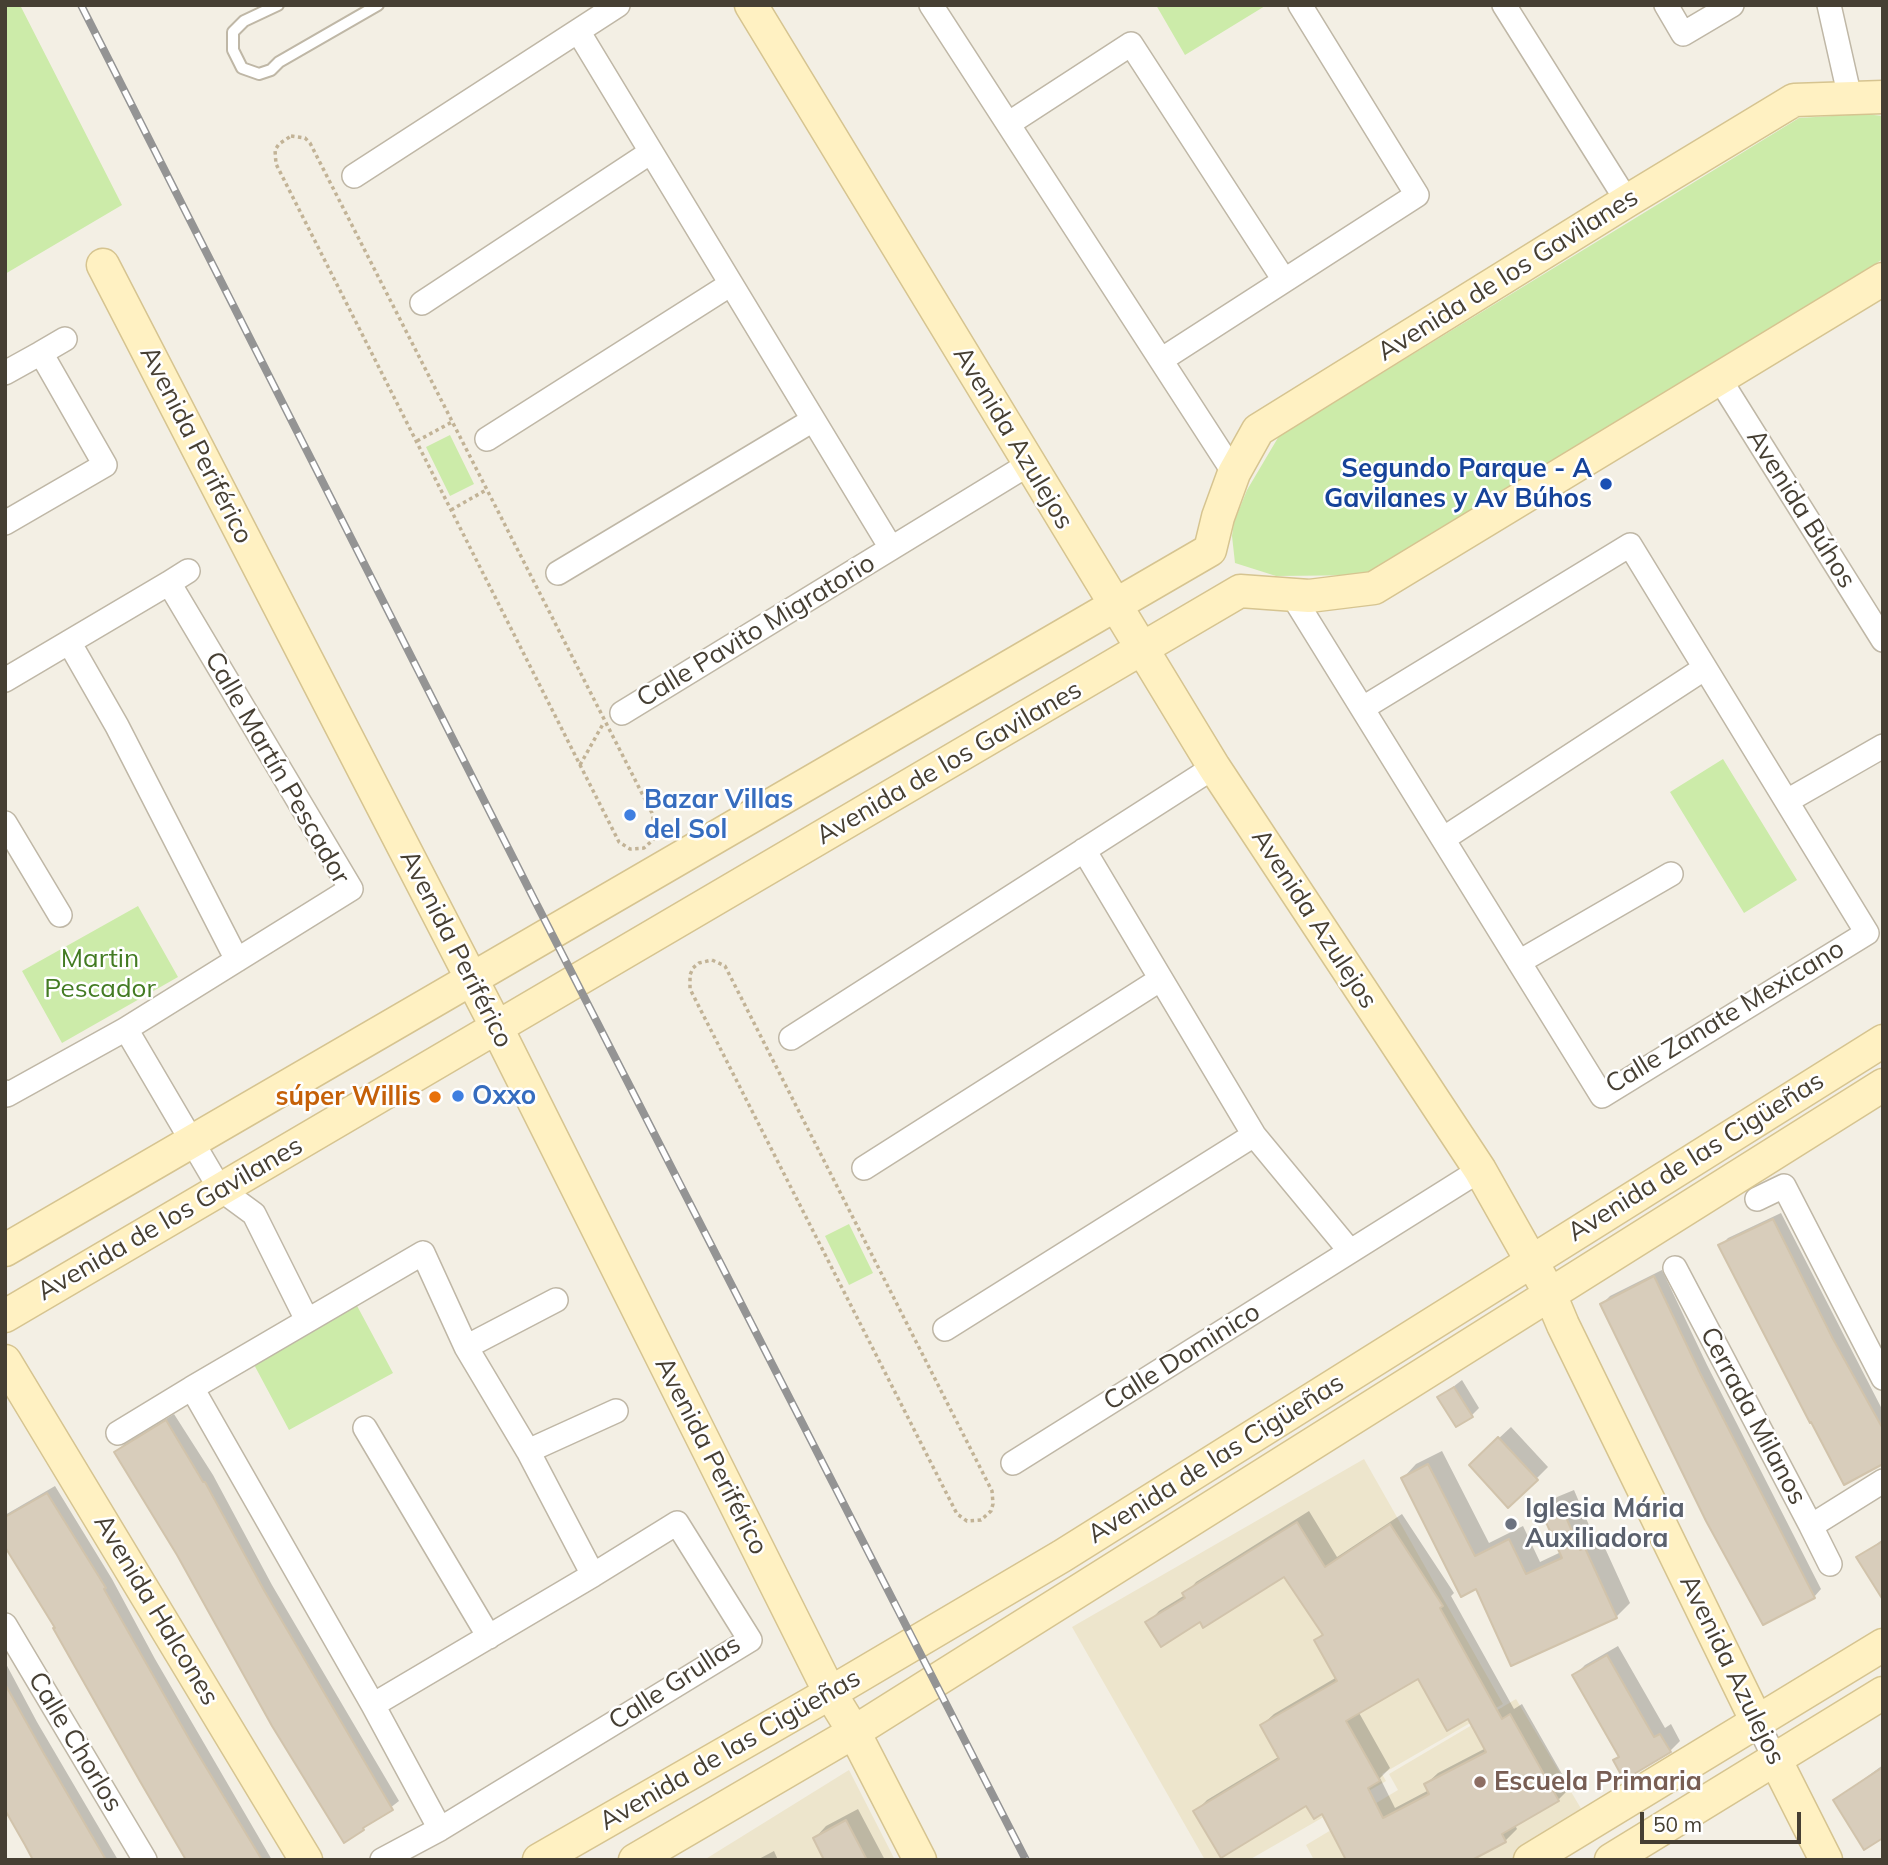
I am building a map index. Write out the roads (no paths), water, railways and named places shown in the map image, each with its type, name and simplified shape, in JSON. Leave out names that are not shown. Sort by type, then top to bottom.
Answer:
[{"type":"main road","name":"Avenida Azulejos","points":[[751,5],[1214,767],[1480,1170],[1550,1294],[1757,1721]]},
{"type":"main road","name":"Avenida de los Gavilanes","points":[[5,1250],[1210,550],[1218,517],[1234,473],[1258,430],[1627,201],[1794,100],[1883,97]]},
{"type":"main road","name":"Avenida Periférico","points":[[103,265],[497,1028],[830,1693],[854,1732],[920,1860]]},
{"type":"main road","points":[[1210,550],[1240,591],[1309,596],[1374,588],[1883,279]]},
{"type":"main road","name":"Avenida de los Gavilanes","points":[[5,1316],[1240,591]]},
{"type":"main road","points":[[641,881],[668,927]]},
{"type":"main road","name":"Avenida de las Cigüeñas","points":[[539,1860],[1062,1556],[1883,1041]]},
{"type":"main road","name":"Avenida de las Cigüeñas","points":[[635,1860],[854,1732],[1883,1085]]},
{"type":"main road","name":"Avenida Halcones","points":[[5,1361],[306,1860]]},
{"type":"main road","points":[[1530,1860],[1883,1645]]},
{"type":"main road","points":[[1611,1860],[1883,1693]]},
{"type":"main road","name":"Avenida Azulejos","points":[[1775,1759],[1826,1860]]},
{"type":"street","points":[[354,176],[618,5]]},
{"type":"street","points":[[931,5],[1234,473]]},
{"type":"street","points":[[1161,360],[1417,195],[1300,5]]},
{"type":"street","points":[[1504,5],[1627,201]]},
{"type":"street","points":[[1666,5],[1683,34],[1732,5]]},
{"type":"street","points":[[1829,5],[1850,98]]},
{"type":"street","name":"Calle Pavito Migratorio","points":[[578,31],[891,548]]},
{"type":"street","points":[[1008,124],[1131,44],[1284,280]]},
{"type":"street","points":[[422,303],[651,152]]},
{"type":"street","points":[[487,439],[731,284]]},
{"type":"street","points":[[5,373],[65,339]]},
{"type":"street","points":[[5,523],[105,465],[41,353]]},
{"type":"street","name":"Avenida Búhos","points":[[1719,378],[1883,640]]},
{"type":"street","points":[[558,573],[813,420]]},
{"type":"street","name":"Calle Pavito Migratorio","points":[[613,718],[1029,464]]},
{"type":"street","name":"Calle Zanate Mexicano","points":[[1292,595],[1602,1096],[1867,933],[1630,545],[1363,708]]},
{"type":"street","name":"Calle Martín Pescador","points":[[5,680],[178,577],[351,890],[127,1029],[6,1095]]},
{"type":"street","points":[[69,642],[117,726],[237,960]]},
{"type":"street","points":[[1443,838],[1705,668]]},
{"type":"street","points":[[1787,802],[1883,746]]},
{"type":"street","points":[[791,1038],[1214,767]]},
{"type":"street","points":[[5,823],[60,915]]},
{"type":"street","points":[[1084,850],[1254,1135],[1350,1251]]},
{"type":"street","points":[[1519,962],[1671,874]]},
{"type":"street","points":[[864,1168],[1161,979]]},
{"type":"street","points":[[127,1029],[220,1189],[254,1214],[307,1320]]},
{"type":"street","points":[[945,1329],[1254,1135]]},
{"type":"street","name":"Calle Dominico","points":[[1013,1463],[1480,1170]]},
{"type":"street","points":[[1757,1199],[1784,1186],[1883,1378]]},
{"type":"street","points":[[118,1433],[423,1253],[466,1347],[528,1451],[593,1575]]},
{"type":"street","name":"Cerrada Milanos","points":[[1675,1268],[1811,1526],[1883,1481]]},
{"type":"street","points":[[466,1347],[556,1300]]},
{"type":"street","points":[[192,1388],[373,1705],[440,1829]]},
{"type":"street","points":[[528,1451],[616,1411]]},
{"type":"street","points":[[365,1428],[489,1637]]},
{"type":"street","name":"Calle Grullas","points":[[373,1705],[677,1523],[750,1640],[440,1829],[382,1860]]},
{"type":"street","points":[[1811,1526],[1830,1564]]},
{"type":"street","name":"Calle Chorlos","points":[[5,1625],[145,1860]]},
{"type":"street","name":"Avenida Azulejos","points":[[1757,1721],[1775,1759]]},
{"type":"lane","points":[[278,5],[244,21],[233,32],[233,50],[242,68],[259,74],[271,70],[279,62],[378,5]]},
{"type":"railway","points":[[81,5],[536,903],[1026,1860]]},
{"type":"place","name":"Segundo Parque - A Gavilanes y Av Búhos","points":[[1606,484]]},
{"type":"place","name":"Bazar Villas del Sol","points":[[630,815]]},
{"type":"place","name":"Oxxo","points":[[458,1096]]},
{"type":"place","name":"súper Willis","points":[[435,1097]]},
{"type":"place","name":"Iglesia Mária Auxiliadora","points":[[1511,1524]]},
{"type":"place","name":"Escuela Primaria","points":[[1480,1782]]},
{"type":"park label","name":"Martin Pescador","points":[[100,974]]}]
